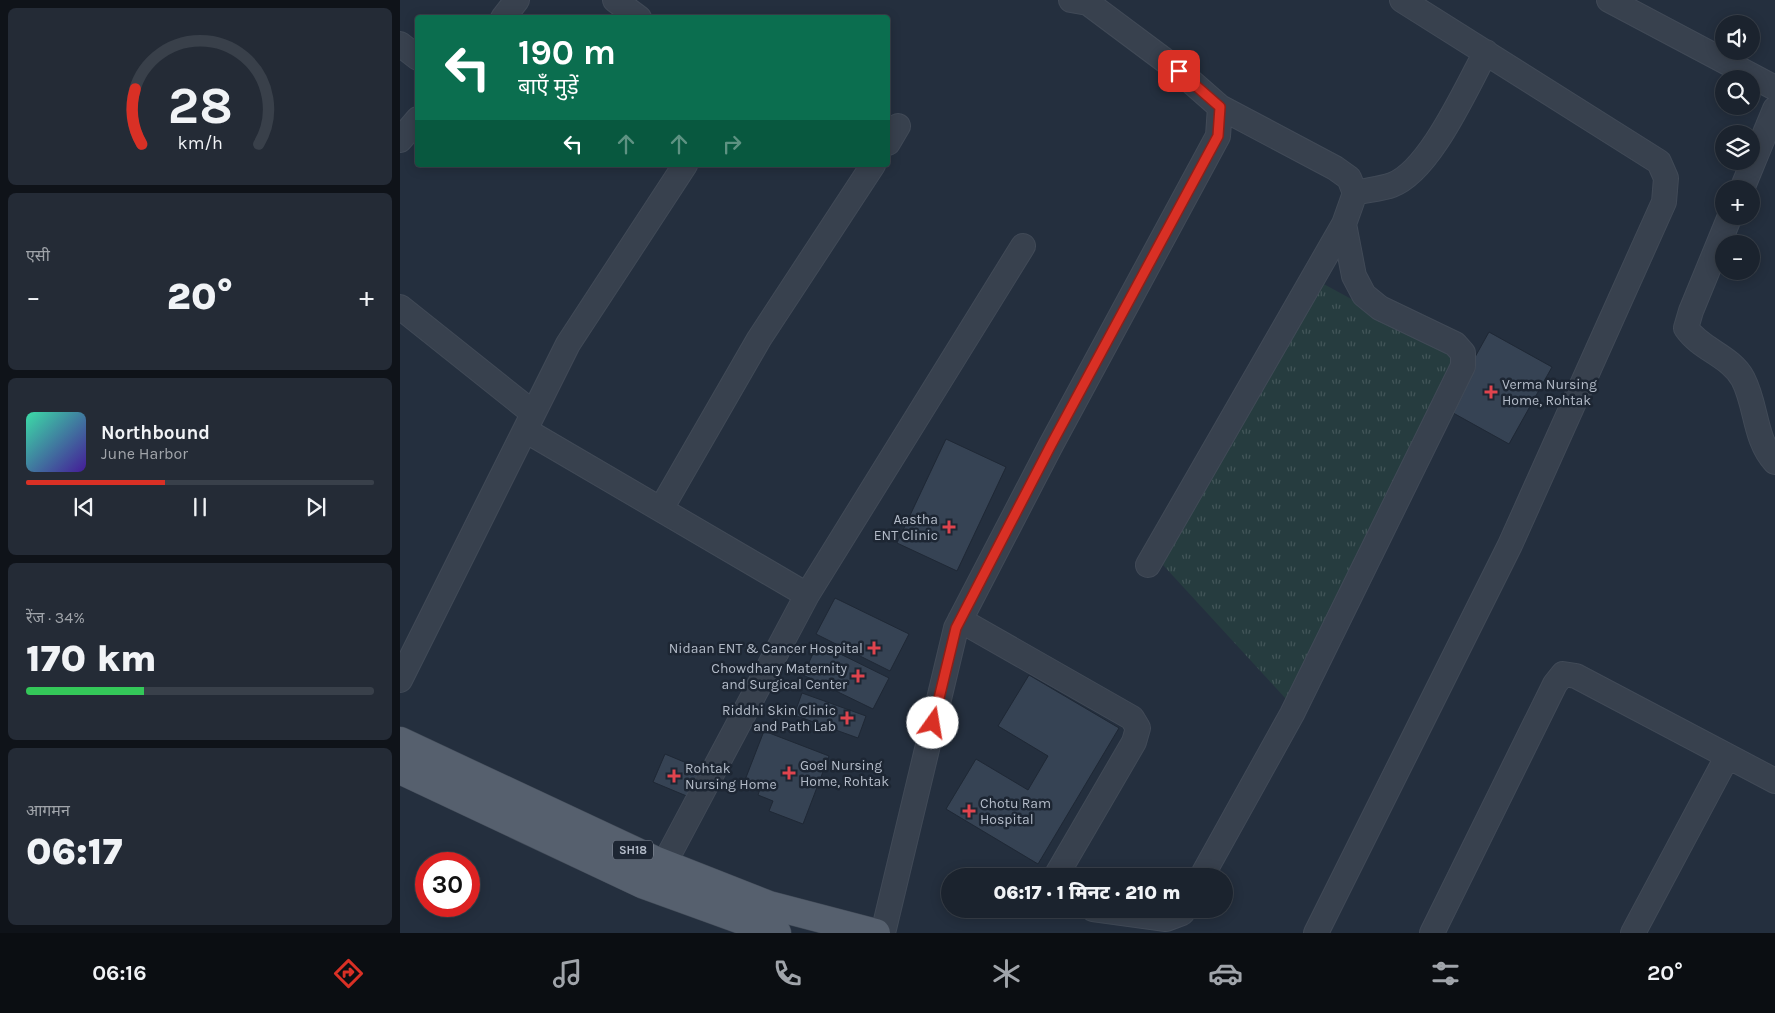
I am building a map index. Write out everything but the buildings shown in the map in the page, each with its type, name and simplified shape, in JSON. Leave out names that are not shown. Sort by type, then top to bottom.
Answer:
[{"type":"main road","name":"SH18","points":[[400,741],[664,864],[769,905],[876,933]]},
{"type":"main road","points":[[400,750],[583,837],[670,873],[742,900],[854,933]]},
{"type":"main road","name":"SH18","points":[[400,770],[738,927],[777,933]]},
{"type":"street","points":[[505,15],[517,0]]},
{"type":"street","points":[[615,0],[635,15]]},
{"type":"street","points":[[1316,933],[1510,545],[1664,202],[1666,178],[1660,162],[1402,0]]},
{"type":"street","points":[[1609,0],[1775,88]]},
{"type":"street","points":[[1082,1],[1179,71],[1220,107],[1335,168],[1349,178],[1355,193],[1344,224],[1148,565]]},
{"type":"street","points":[[400,44],[415,56]]},
{"type":"street","points":[[1355,193],[1393,184],[1414,172],[1428,154],[1486,52]]},
{"type":"street","points":[[883,933],[956,628],[1051,445],[1208,159],[1218,136],[1220,107]]},
{"type":"street","points":[[1746,180],[1775,109]]},
{"type":"street","points":[[400,140],[415,122]]},
{"type":"street","points":[[400,680],[568,344],[684,167]]},
{"type":"street","points":[[661,509],[759,339],[872,167]]},
{"type":"street","points":[[1206,868],[1292,714],[1463,366],[1463,353],[1455,344],[1380,308],[1364,295],[1354,276],[1344,224]]},
{"type":"street","points":[[1726,225],[1691,311],[1686,328],[1691,336],[1734,366],[1743,378],[1750,394],[1762,442],[1775,462]]},
{"type":"street","points":[[664,864],[807,595],[1023,246]]},
{"type":"street","points":[[400,307],[529,421],[661,509],[807,595]]},
{"type":"street","points":[[960,620],[1132,718],[1138,728],[1134,742],[1061,868]]},
{"type":"street","points":[[1432,933],[1555,684],[1563,674],[1576,676],[1726,757],[1775,781]]},
{"type":"street","points":[[1634,933],[1726,757]]},
{"type":"green space","points":[[1309,276],[1456,356],[1329,617],[1286,699],[1163,565],[1292,299]]},
{"type":"place","name":"Verma Nursing Home, Rohtak","points":[[1491,392]]},
{"type":"place","name":"Aastha ENT Clinic","points":[[949,527]]},
{"type":"place","name":"Nidaan ENT & Cancer Hospital","points":[[874,648]]},
{"type":"place","name":"Chowdhary Maternity and Surgical Center","points":[[858,676]]},
{"type":"place","name":"Riddhi Skin Clinic and Path Lab","points":[[847,718]]},
{"type":"place","name":"Goel Nursing Home, Rohtak","points":[[789,773]]},
{"type":"place","name":"Rohtak Nursing Home","points":[[674,776]]},
{"type":"place","name":"Chotu Ram Hospital","points":[[969,811]]},
{"type":"route","points":[[933,723],[956,628],[1051,445],[1208,159],[1218,136],[1220,107],[1179,71]]}]
